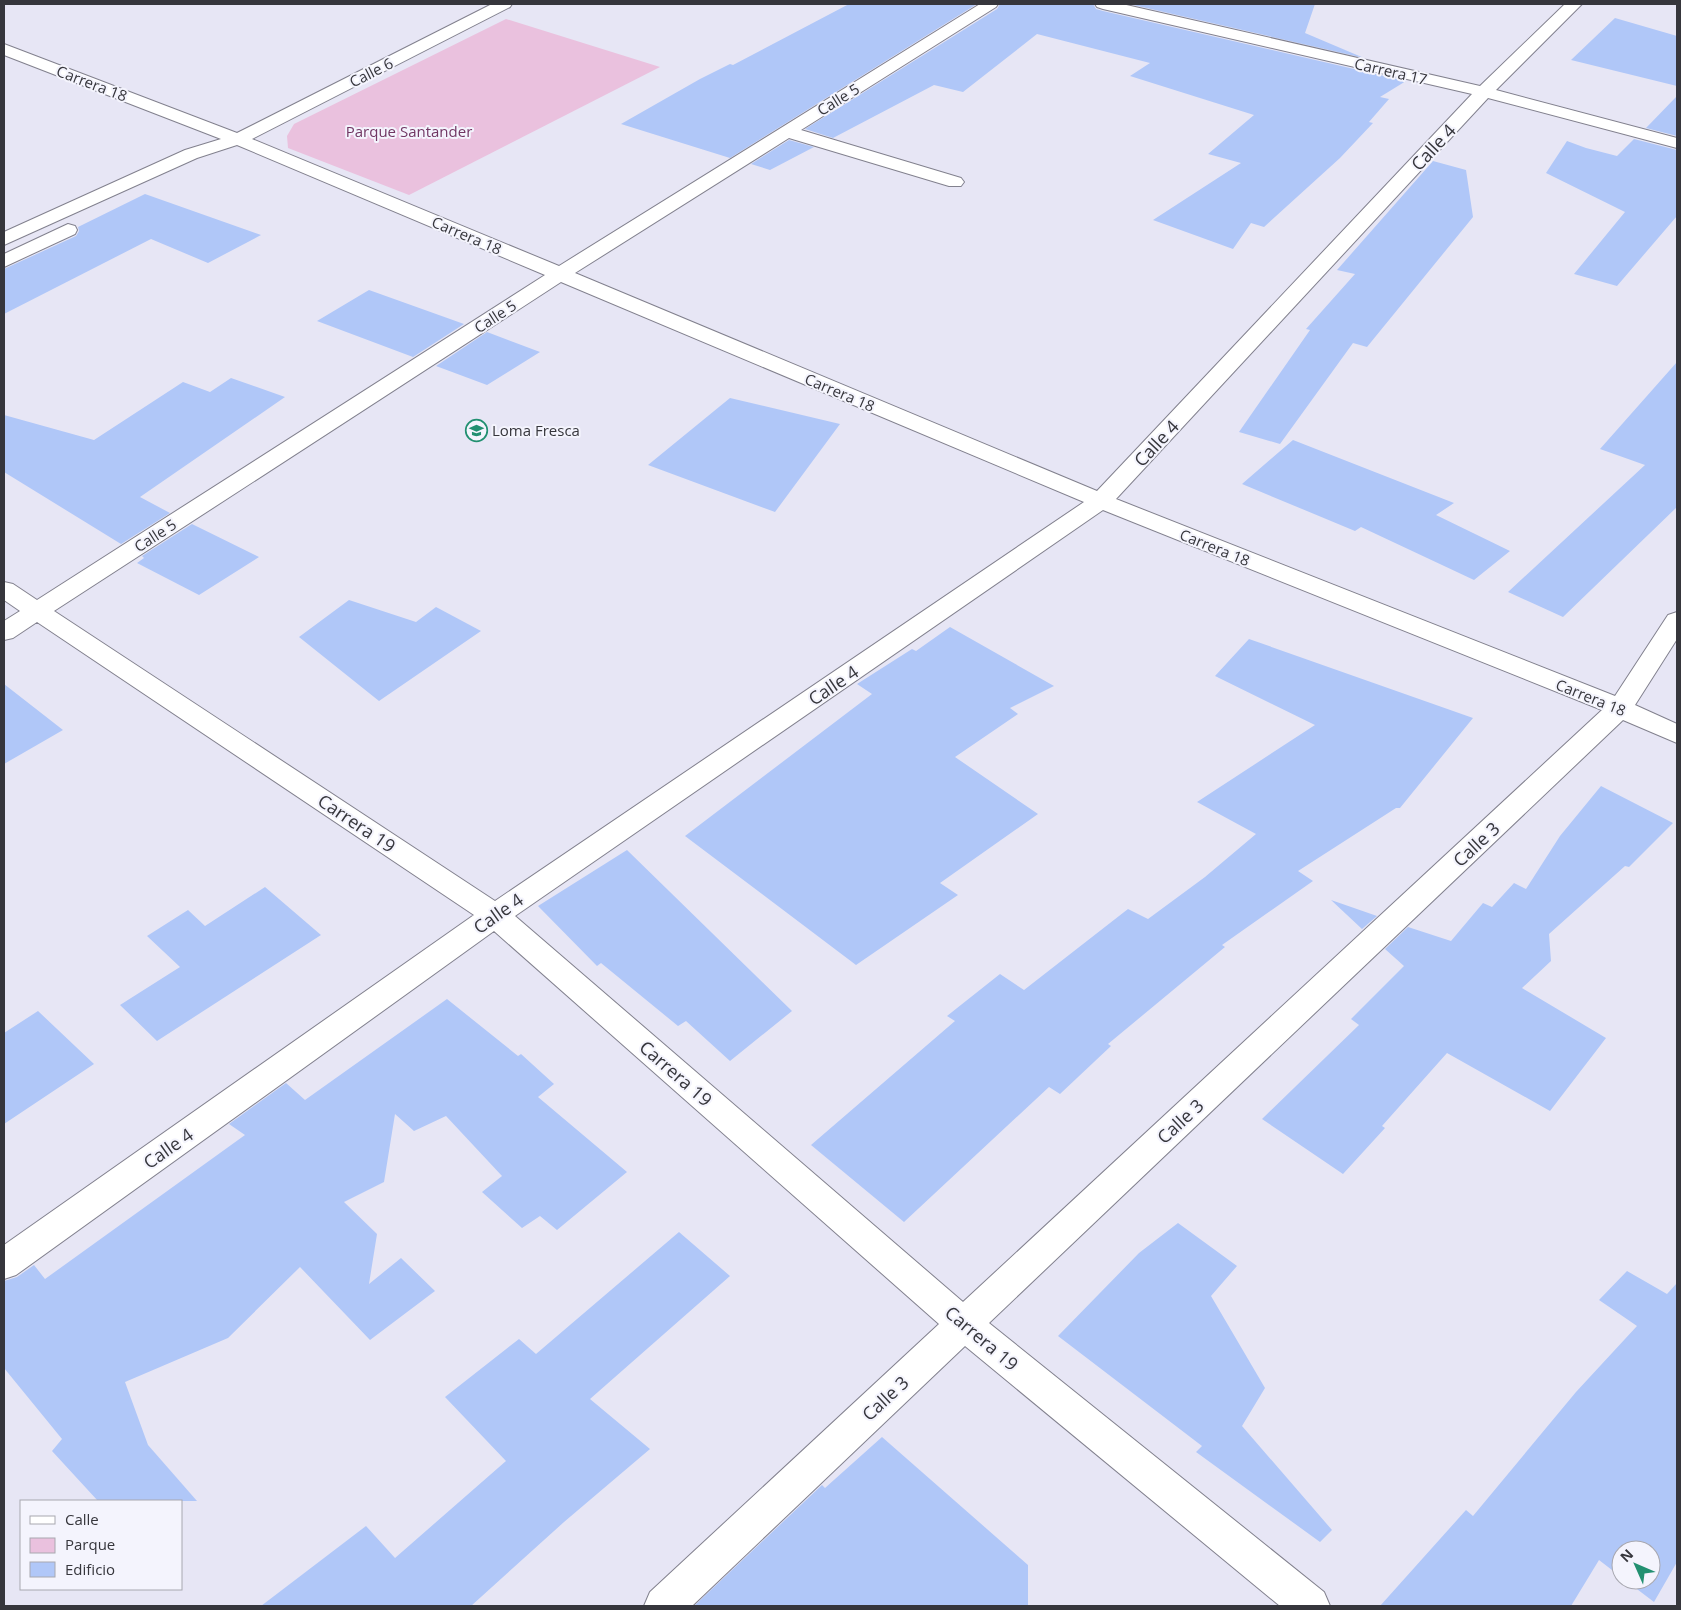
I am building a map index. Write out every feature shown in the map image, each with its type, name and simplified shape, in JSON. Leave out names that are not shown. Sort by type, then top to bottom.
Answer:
[{"type":"street","name":"Calle 6","points":[[4,239],[191,154],[238,139],[504,4]]},
{"type":"street","name":"Calle 5","points":[[4,632],[560,274],[990,4]]},
{"type":"street","name":"Carrera 17","points":[[1103,4],[1484,92],[1677,143]]},
{"type":"street","name":"Calle 4","points":[[4,1264],[495,915],[1101,502],[1484,92],[1574,4]]},
{"type":"street","name":"Carrera 18","points":[[4,49],[238,139],[1101,502],[1620,708],[1677,734]]},
{"type":"street","points":[[786,132],[955,182]]},
{"type":"street","name":"Calle 6","points":[[4,261],[211,162],[238,139]]},
{"type":"street","name":"Carrera 19","points":[[4,590],[495,915],[964,1324],[1310,1606]]},
{"type":"street","name":"Calle 3","points":[[664,1606],[1620,708],[1677,620]]},
{"type":"green space","name":"Parque Santander","points":[[506,19],[660,67],[409,195],[288,148],[287,136],[294,124]]},
{"type":"building","points":[[849,4],[977,4],[730,158],[621,124],[700,79],[730,64],[733,65]]},
{"type":"building","points":[[1000,4],[1093,4],[1096,9],[1103,11],[1406,81],[1380,97],[1389,99],[1369,122],[1373,123],[1340,158],[1264,227],[1251,223],[1233,249],[1153,220],[1241,163],[1208,154],[1254,115],[1130,76],[1150,63],[1037,34],[963,92],[934,85],[833,138],[805,129],[997,9]]},
{"type":"building","points":[[1129,4],[1315,4],[1305,33],[1364,58]]},
{"type":"building","points":[[1615,18],[1677,36],[1677,86],[1571,60]]},
{"type":"building","points":[[1677,96],[1677,136],[1646,128]]},
{"type":"building","points":[[1634,139],[1677,150],[1677,216],[1617,286],[1574,274],[1625,212],[1546,173],[1567,141],[1617,156]]},
{"type":"building","points":[[789,140],[814,147],[770,170],[751,164]]},
{"type":"building","points":[[1433,161],[1466,170],[1473,217],[1367,347],[1353,343],[1280,444],[1239,432],[1310,330],[1306,329],[1355,274],[1337,270]]},
{"type":"building","points":[[145,194],[261,235],[208,263],[151,239],[4,314],[4,269],[76,236],[79,231],[78,227]]},
{"type":"building","points":[[369,290],[464,324],[413,357],[317,321]]},
{"type":"building","points":[[487,332],[540,352],[487,385],[436,366]]},
{"type":"building","points":[[1677,362],[1677,507],[1563,617],[1508,592],[1645,465],[1600,449]]},
{"type":"building","points":[[231,378],[285,397],[140,497],[170,513],[121,544],[4,472],[4,415],[94,440],[183,382],[210,392]]},
{"type":"building","points":[[730,398],[840,424],[775,512],[648,465]]},
{"type":"building","points":[[1293,440],[1454,503],[1436,515],[1510,551],[1474,580],[1361,527],[1355,531],[1242,484]]},
{"type":"building","points":[[192,524],[259,557],[199,595],[137,563],[144,558],[142,556]]},
{"type":"building","points":[[349,600],[416,622],[436,607],[481,631],[379,701],[299,637]]},
{"type":"building","points":[[950,627],[1054,686],[1010,708],[1018,714],[955,757],[1038,814],[940,883],[958,895],[856,965],[685,836],[872,694],[857,684],[912,649],[916,651]]},
{"type":"building","points":[[1249,639],[1473,718],[1400,808],[1396,808],[1298,871],[1313,881],[1222,945],[1225,947],[1108,1044],[1111,1046],[1060,1094],[1049,1087],[904,1222],[811,1145],[955,1021],[947,1016],[1000,974],[1024,990],[1128,909],[1148,919],[1205,877],[1256,834],[1197,802],[1315,725],[1215,676]]},
{"type":"building","points":[[4,684],[63,730],[4,764]]},
{"type":"building","points":[[1601,786],[1673,823],[1629,867],[1625,866],[1549,934],[1551,961],[1522,988],[1606,1038],[1550,1111],[1447,1053],[1382,1126],[1385,1128],[1343,1174],[1262,1119],[1359,1025],[1351,1019],[1404,966],[1385,949],[1408,927],[1451,941],[1483,903],[1492,907],[1514,883],[1526,889],[1560,836]]},
{"type":"building","points":[[627,850],[792,1011],[730,1061],[686,1021],[678,1026],[601,963],[597,966],[538,906]]},
{"type":"building","points":[[265,887],[321,935],[157,1041],[120,1005],[180,967],[147,936],[188,910],[205,926]]},
{"type":"building","points":[[1331,900],[1377,916],[1362,929]]},
{"type":"building","points":[[447,999],[518,1056],[521,1054],[554,1084],[538,1097],[627,1172],[557,1230],[540,1216],[522,1228],[482,1192],[502,1176],[446,1116],[414,1131],[395,1114],[384,1182],[344,1202],[377,1234],[369,1284],[401,1258],[435,1291],[370,1340],[300,1267],[228,1338],[125,1382],[148,1445],[197,1501],[97,1500],[52,1451],[62,1439],[4,1368],[4,1281],[17,1277],[34,1265],[45,1279],[245,1135],[229,1124],[286,1083],[305,1100]]},
{"type":"building","points":[[38,1011],[94,1064],[4,1124],[4,1033]]},
{"type":"building","points":[[1178,1223],[1237,1266],[1211,1296],[1265,1388],[1242,1426],[1332,1530],[1320,1542],[1196,1452],[1202,1446],[1058,1336],[1139,1253]]},
{"type":"building","points":[[679,1232],[730,1276],[590,1399],[650,1449],[564,1522],[471,1606],[261,1606],[366,1526],[395,1558],[506,1461],[445,1397],[519,1339],[536,1354]]},
{"type":"building","points":[[1627,1271],[1667,1294],[1677,1283],[1677,1562],[1661,1590],[1661,1540],[1611,1540],[1611,1569],[1599,1560],[1571,1606],[1380,1606],[1466,1510],[1473,1516],[1576,1392],[1637,1326],[1599,1300]]},
{"type":"building","points":[[882,1437],[1028,1565],[1028,1606],[694,1606],[822,1485],[825,1488]]},
{"type":"building","points":[[1638,1590],[1661,1590],[1654,1602]]},
{"type":"place","name":"Loma Fresca","points":[[476,430]]}]
